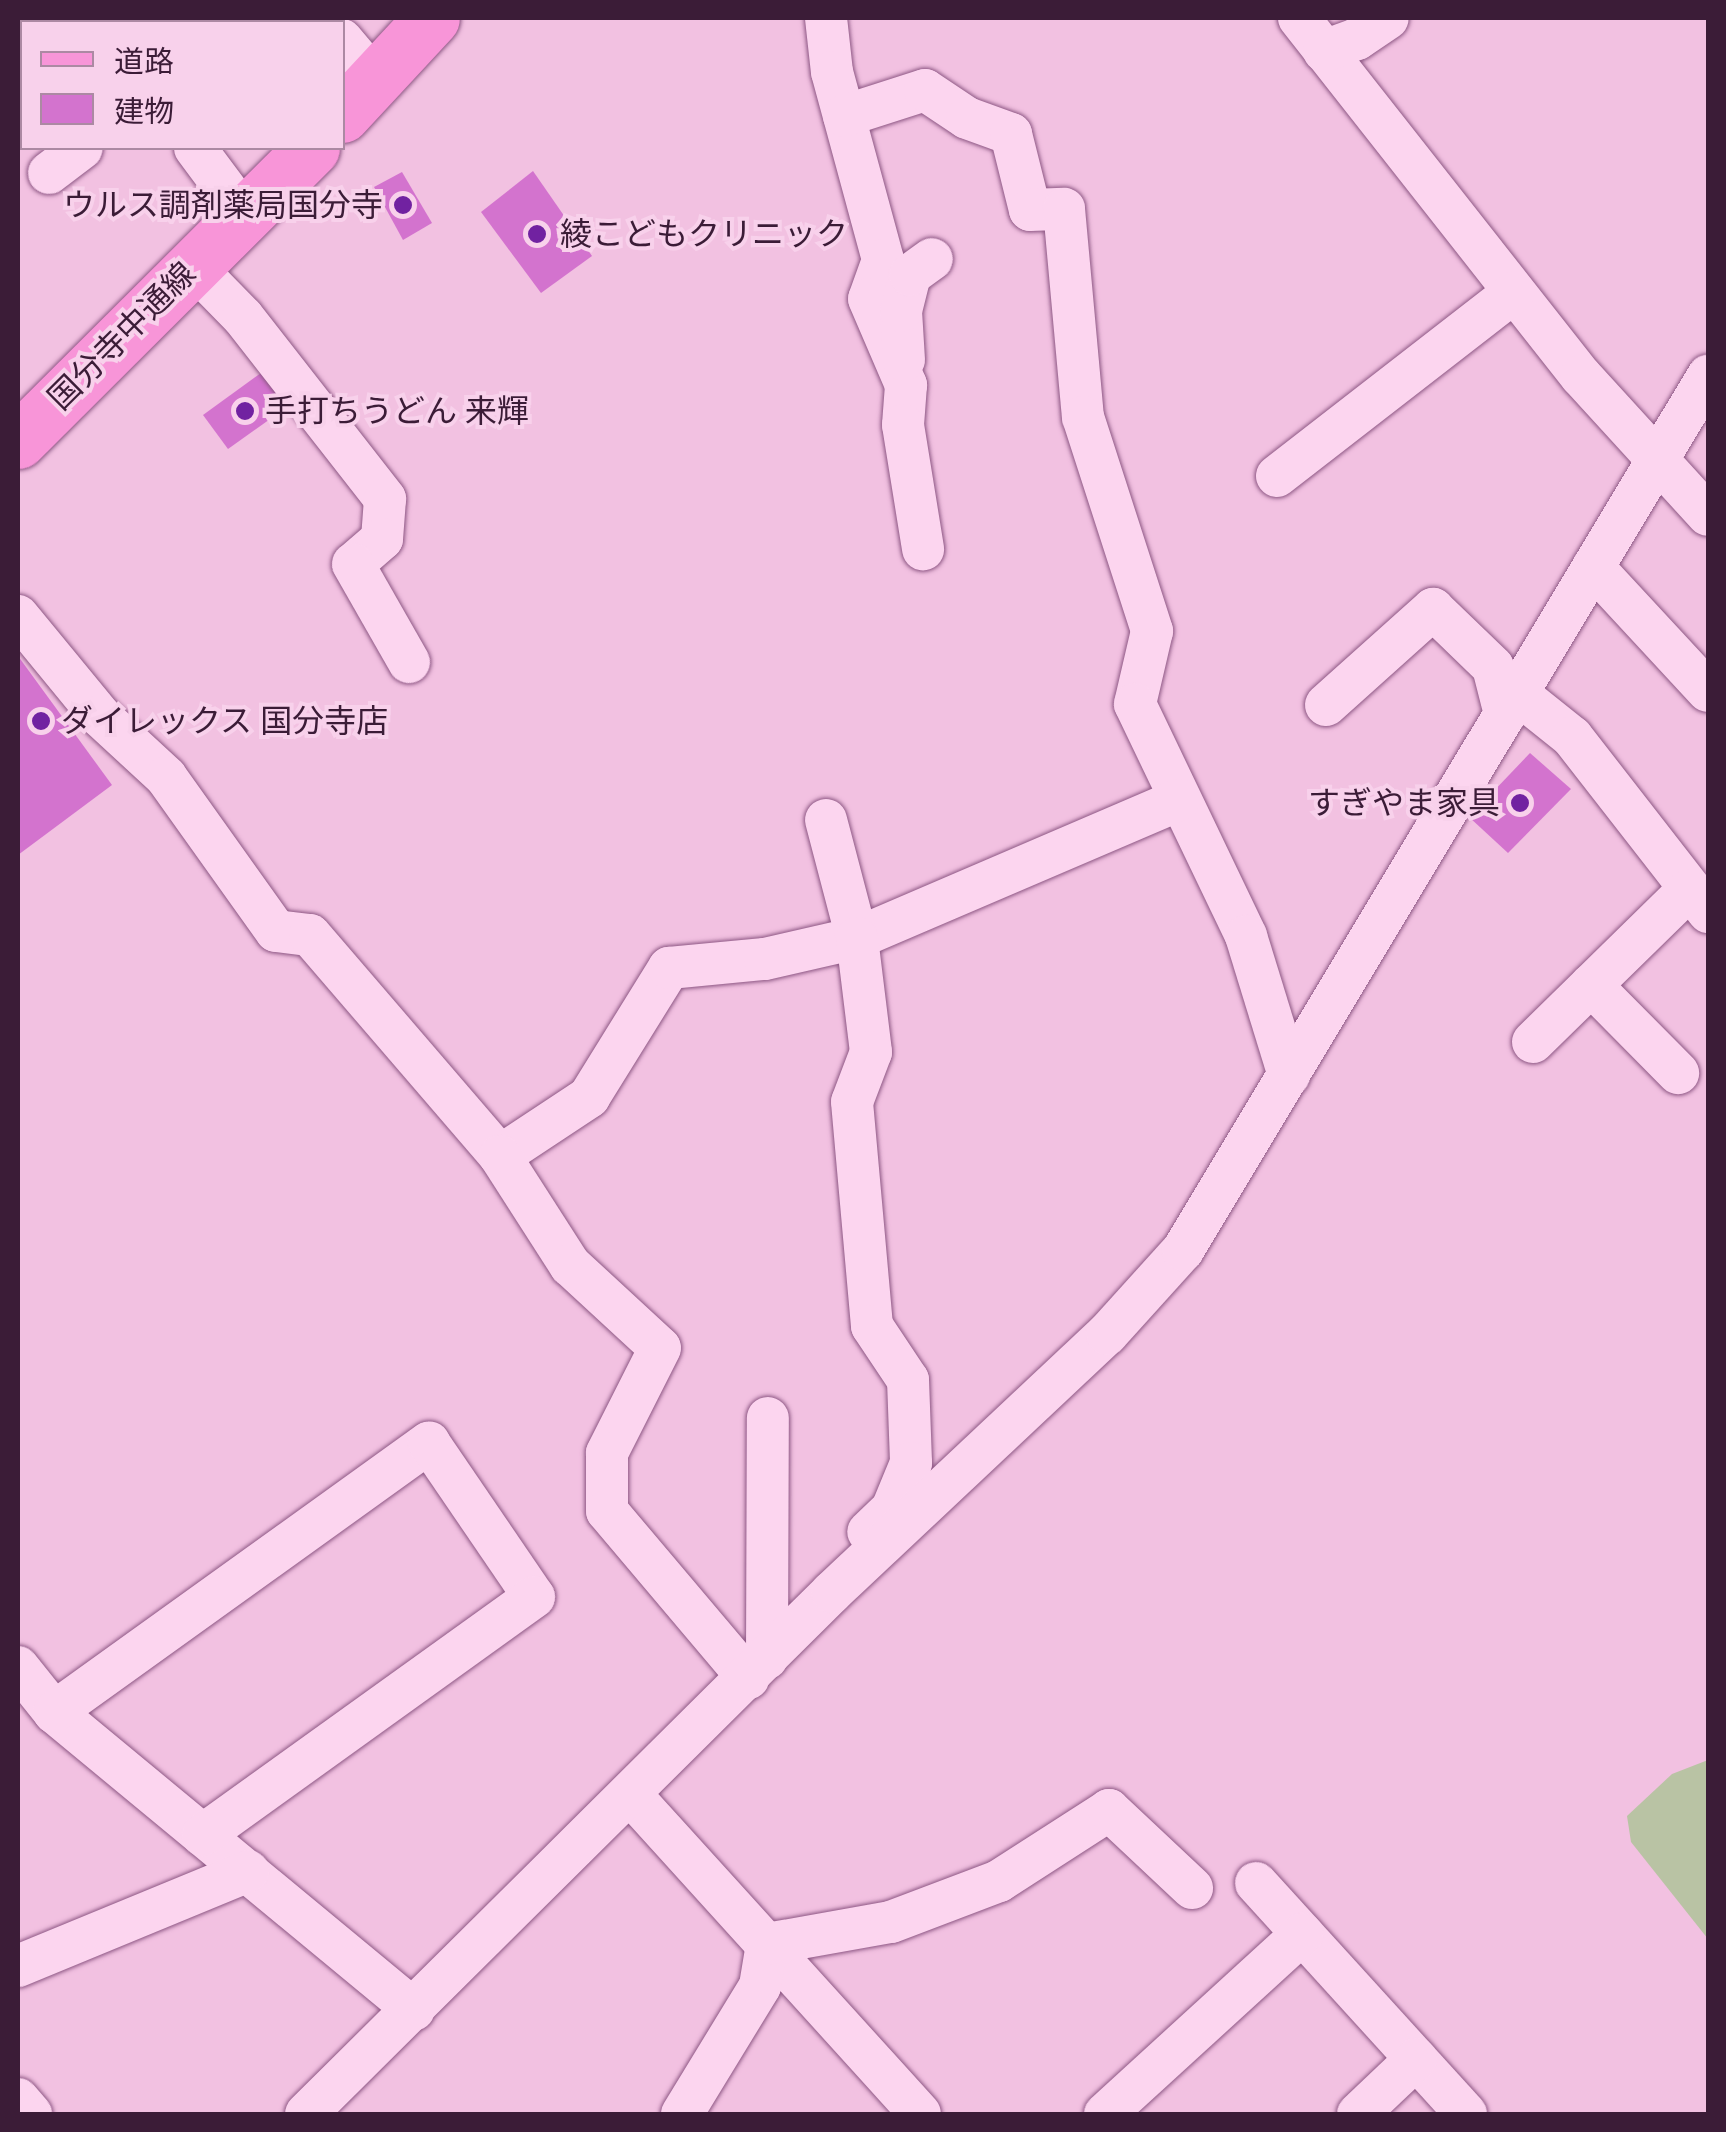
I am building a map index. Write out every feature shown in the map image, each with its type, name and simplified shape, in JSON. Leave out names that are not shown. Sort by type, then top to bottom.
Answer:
[{"type":"main road","points":[[353,78],[432,18]]},
{"type":"main road","name":"国分寺中通線","points":[[18,441],[310,150]]},
{"type":"street","points":[[826,18],[844,116],[883,260],[869,299],[906,386]]},
{"type":"street","points":[[1311,34],[1357,40],[1388,18]]},
{"type":"street","points":[[1311,34],[1514,292],[1708,515]]},
{"type":"street","points":[[844,116],[925,90],[966,118],[1011,134],[1030,210],[1064,209],[1083,417],[1123,524],[1152,632],[1135,704],[1246,936],[1289,1076]]},
{"type":"street","points":[[49,173],[79,150]]},
{"type":"street","points":[[196,150],[245,215]]},
{"type":"street","points":[[922,549],[903,425],[906,386],[901,311],[910,275],[932,259]]},
{"type":"street","points":[[194,266],[243,317],[385,499],[382,539],[353,564],[409,662]]},
{"type":"street","points":[[1277,476],[1514,292]]},
{"type":"street","points":[[306,2114],[632,1795],[832,1592],[1107,1334],[1183,1250],[1708,376]]},
{"type":"street","points":[[1593,567],[1708,691]]},
{"type":"street","points":[[1326,704],[1434,610],[1493,668],[1511,704],[1572,736],[1698,902],[1591,985],[1533,1042]]},
{"type":"street","points":[[18,616],[100,716],[166,777],[276,931],[310,935],[500,1156],[570,1265],[660,1348],[607,1453],[606,1511],[757,1668]]},
{"type":"street","points":[[500,1156],[589,1096],[669,968],[765,959],[857,938],[1179,800]]},
{"type":"street","points":[[826,820],[857,938],[871,1052],[852,1102],[872,1326],[908,1380],[911,1463],[892,1508],[830,1568],[832,1592]]},
{"type":"street","points":[[1591,985],[1678,1074]]},
{"type":"street","points":[[757,1668],[768,1418]]},
{"type":"street","points":[[54,1712],[429,1443],[534,1596],[203,1835]]},
{"type":"street","points":[[18,1667],[54,1712],[414,2010]]},
{"type":"street","points":[[632,1795],[920,2114]]},
{"type":"street","points":[[766,1944],[890,1922],[999,1881],[1108,1810],[1192,1888]]},
{"type":"street","points":[[18,1966],[248,1872]]},
{"type":"street","points":[[1256,1883],[1466,2114]]},
{"type":"street","points":[[1106,2114],[1302,1934]]},
{"type":"street","points":[[682,2114],[760,1986],[766,1944]]},
{"type":"street","points":[[1358,2114],[1416,2059]]},
{"type":"street","points":[[18,2099],[31,2114]]},
{"type":"shaded area","points":[[1708,1760],[1708,1939],[1631,1842],[1627,1816],[1672,1774]]},
{"type":"building","name":"綾こどもクリニック","points":[[533,171],[592,256],[541,293],[481,212]]},
{"type":"building","name":"ウルス調剤薬局国分寺","points":[[402,172],[432,223],[403,240],[374,187]]},
{"type":"building","name":"手打ちうどん 来輝","points":[[261,373],[287,407],[228,449],[203,415]]},
{"type":"building","name":"ダイレックス 国分寺店","points":[[18,656],[112,785],[18,855]]},
{"type":"building","name":"すぎやま家具","points":[[1530,753],[1571,789],[1508,853],[1469,817]]},
{"type":"place","name":"ウルス調剤薬局国分寺","points":[[403,205]]},
{"type":"place","name":"綾こどもクリニック","points":[[537,234]]},
{"type":"place","name":"手打ちうどん 来輝","points":[[245,411]]},
{"type":"place","name":"ダイレックス 国分寺店","points":[[41,721]]},
{"type":"place","name":"すぎやま家具","points":[[1520,803]]}]
